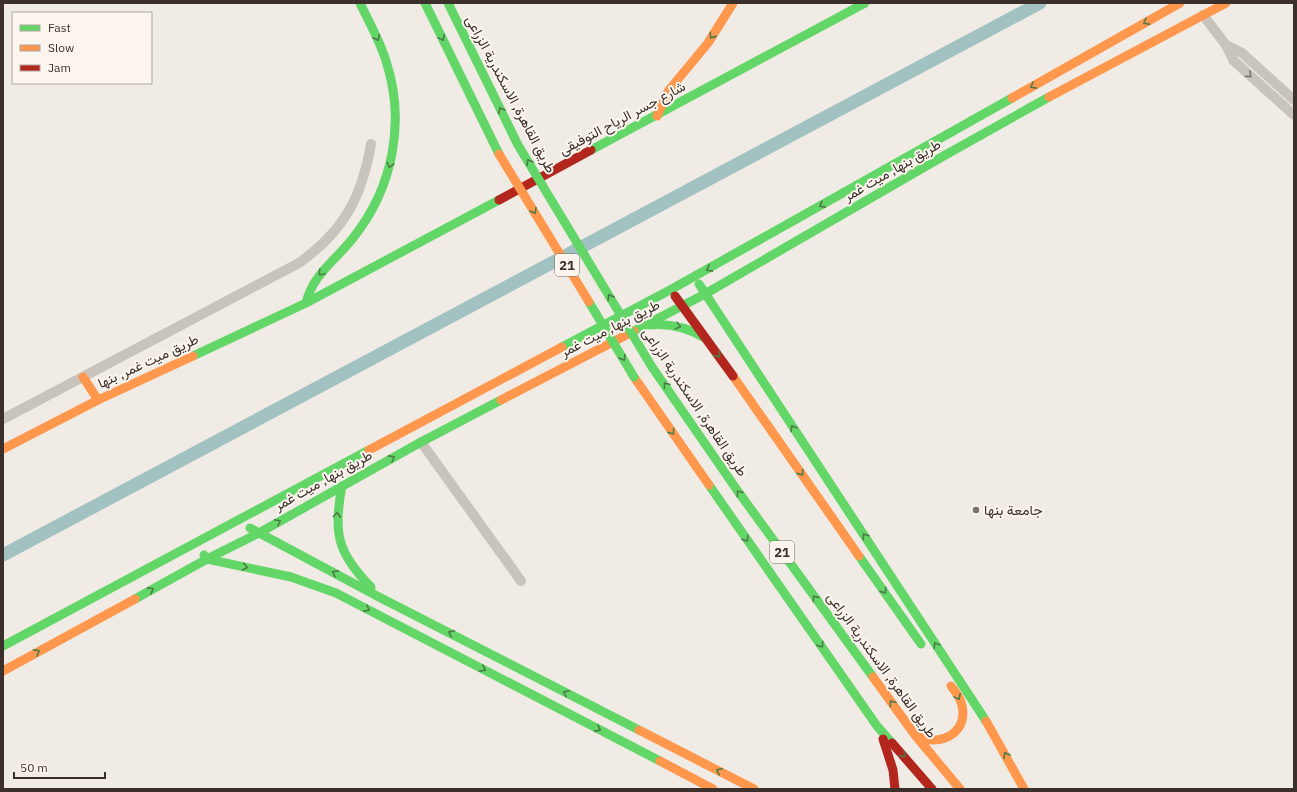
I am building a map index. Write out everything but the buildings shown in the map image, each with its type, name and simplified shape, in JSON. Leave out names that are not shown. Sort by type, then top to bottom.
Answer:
[{"type":"main road","points":[[306,303],[307,295],[313,281],[353,238],[371,212],[385,183],[394,150],[396,114],[392,79],[380,45],[360,3]]},
{"type":"main road","name":"21","points":[[425,3],[499,154],[634,376],[877,726],[932,789]]},
{"type":"main road","name":"طريق القاهرة, الاسكندرية الزراعى","points":[[448,3],[518,145],[652,367],[737,490],[915,734],[960,789]]},
{"type":"main road","points":[[657,116],[660,105],[670,88],[699,54],[733,3]]},
{"type":"main road","name":"شارع جسر الرياح التوفيقى","points":[[306,303],[657,116],[865,3]]},
{"type":"main road","name":"طريق بنها, ميت غمر","points":[[3,646],[195,542],[694,277],[1180,3]]},
{"type":"main road","name":"طريق بنها, ميت غمر","points":[[3,671],[421,442],[705,294],[1068,86],[1226,3]]},
{"type":"main road","points":[[694,277],[982,715],[1024,789]]},
{"type":"main road","points":[[670,290],[708,340],[928,653]]},
{"type":"main road","name":"طريق ميت غمر, بنها","points":[[3,449],[98,400],[306,303]]},
{"type":"main road","points":[[645,325],[672,325],[690,330],[708,340]]},
{"type":"main road","points":[[83,377],[98,400]]},
{"type":"main road","points":[[342,486],[337,512],[339,541],[344,554],[352,567],[379,597]]},
{"type":"main road","points":[[236,521],[379,597],[754,789]]},
{"type":"main road","points":[[195,542],[207,559],[291,577],[336,593],[713,789]]},
{"type":"main road","points":[[915,734],[922,739],[931,741],[940,740],[949,737],[956,731],[960,724],[963,715],[962,706],[959,697],[946,678]]},
{"type":"main road","points":[[877,726],[892,760],[896,781],[895,789]]},
{"type":"street","points":[[1203,15],[1226,45],[1230,55],[1237,64],[1294,116]]},
{"type":"street","points":[[1226,45],[1242,53],[1294,100]]},
{"type":"street","points":[[3,419],[299,263],[310,255],[322,246],[341,224],[356,200],[368,165],[371,144]]},
{"type":"street","points":[[421,442],[521,581]]},
{"type":"waterway","points":[[3,555],[1040,3]]},
{"type":"traffic: fast","points":[[306,303],[309,293],[319,275],[353,238],[367,219],[378,198],[392,154],[395,131],[395,107],[392,84],[381,46],[360,3]]},
{"type":"traffic: fast","points":[[425,3],[499,154]]},
{"type":"traffic: fast","points":[[448,3],[518,145]]},
{"type":"traffic: fast","points":[[591,150],[865,3]]},
{"type":"traffic: fast","points":[[634,331],[705,294],[940,158],[1049,97]]},
{"type":"traffic: fast","points":[[562,347],[670,290],[1012,98]]},
{"type":"traffic: fast","points":[[518,145],[652,367]]},
{"type":"traffic: fast","points":[[193,356],[306,303],[499,200]]},
{"type":"traffic: fast","points":[[699,284],[986,721]]},
{"type":"traffic: fast","points":[[589,302],[634,377]]},
{"type":"traffic: fast","points":[[650,325],[679,327],[692,331],[705,338]]},
{"type":"traffic: fast","points":[[652,367],[737,490],[873,677]]},
{"type":"traffic: fast","points":[[135,599],[207,559],[259,533],[421,442],[501,400]]},
{"type":"traffic: fast","points":[[3,646],[369,450]]},
{"type":"traffic: fast","points":[[709,485],[877,726],[892,743]]},
{"type":"traffic: fast","points":[[342,486],[338,516],[340,541],[351,563],[371,587]]},
{"type":"traffic: fast","points":[[250,528],[379,597],[639,730]]},
{"type":"traffic: fast","points":[[204,555],[207,559],[291,577],[336,593],[660,761]]},
{"type":"traffic: fast","points":[[859,556],[921,644]]},
{"type":"traffic: slow","points":[[657,116],[669,90],[708,43],[733,3]]},
{"type":"traffic: slow","points":[[1012,98],[1180,3]]},
{"type":"traffic: slow","points":[[1049,97],[1226,3]]},
{"type":"traffic: slow","points":[[499,154],[589,302]]},
{"type":"traffic: slow","points":[[501,400],[634,331]]},
{"type":"traffic: slow","points":[[369,450],[562,347]]},
{"type":"traffic: slow","points":[[3,449],[98,400],[193,356]]},
{"type":"traffic: slow","points":[[733,376],[859,556]]},
{"type":"traffic: slow","points":[[83,377],[98,400]]},
{"type":"traffic: slow","points":[[634,377],[709,485]]},
{"type":"traffic: slow","points":[[3,671],[135,599]]},
{"type":"traffic: slow","points":[[873,677],[915,735],[960,789]]},
{"type":"traffic: slow","points":[[915,735],[925,739],[943,739],[951,735],[957,729],[962,722],[963,713],[961,702],[951,686]]},
{"type":"traffic: slow","points":[[986,721],[1024,789]]},
{"type":"traffic: slow","points":[[639,730],[754,789]]},
{"type":"traffic: slow","points":[[660,761],[713,789]]},
{"type":"traffic: jam","points":[[499,200],[591,150]]},
{"type":"traffic: jam","points":[[675,296],[733,376]]},
{"type":"traffic: jam","points":[[883,739],[893,770],[895,789]]},
{"type":"traffic: jam","points":[[892,743],[932,789]]},
{"type":"place","name":"جامعة بنها","points":[[976,510]]}]
